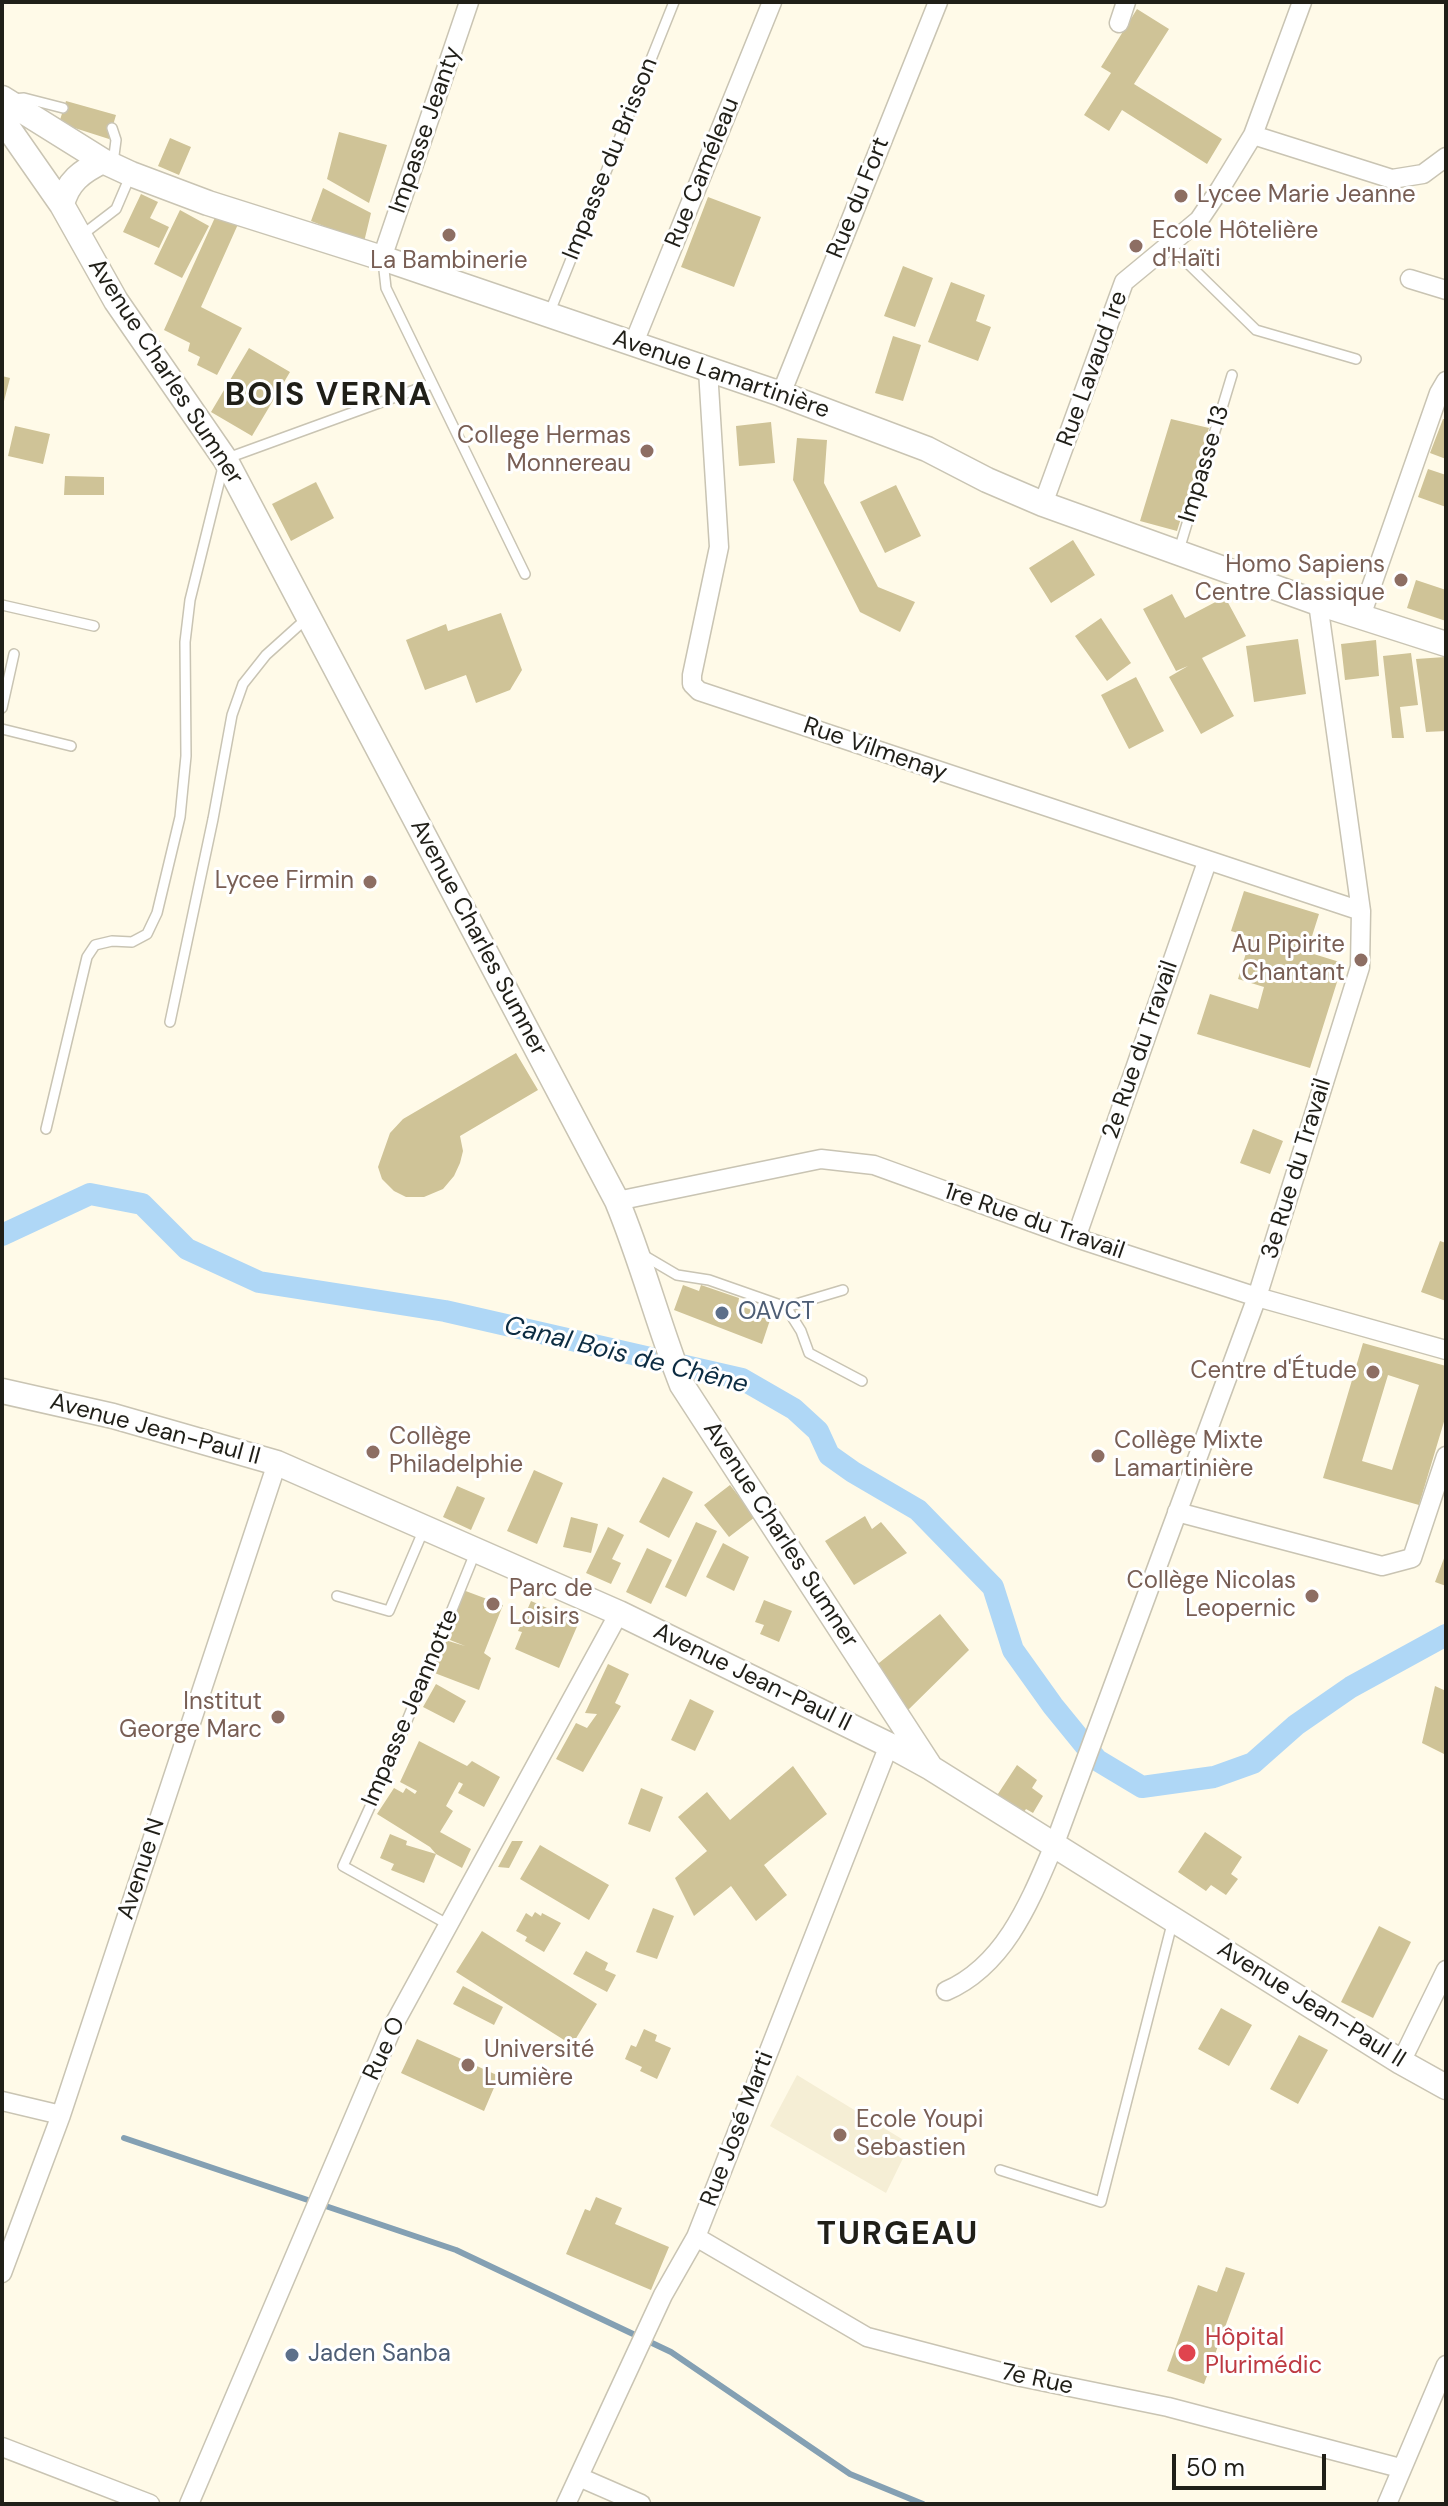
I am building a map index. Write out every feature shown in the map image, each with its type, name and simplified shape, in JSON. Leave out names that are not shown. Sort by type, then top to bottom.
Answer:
[{"type":"street","name":"Impasse Jeanty","points":[[382,258],[469,2]]},
{"type":"street","name":"Rue Caméleau","points":[[633,345],[772,2]]},
{"type":"street","name":"Rue du Fort","points":[[781,394],[938,2]]},
{"type":"street","points":[[1119,23],[1126,2]]},
{"type":"street","name":"Rue Lavaud 1re","points":[[1043,504],[1124,282],[1199,220],[1253,135],[1302,2]]},
{"type":"street","name":"Avenue Lamartinière","points":[[3,105],[115,167],[208,203],[382,258],[781,394],[927,449],[1043,504],[1318,603],[1446,644]]},
{"type":"street","name":"Avenue Charles Sumner","points":[[3,105],[116,301],[225,459],[617,1201],[638,1252],[660,1328],[682,1385],[931,1768]]},
{"type":"street","points":[[1253,135],[1392,179],[1423,174],[1446,157]]},
{"type":"street","points":[[62,205],[70,183],[89,168],[115,167]]},
{"type":"street","points":[[1410,279],[1446,290]]},
{"type":"street","name":"Rue Vilmenay","points":[[708,370],[719,547],[692,675],[692,684],[699,691],[1361,911]]},
{"type":"street","points":[[1361,616],[1439,393],[1446,381]]},
{"type":"street","name":"3e Rue du Travail","points":[[946,1991],[965,1983],[980,1971],[1017,1925],[1055,1843],[1257,1297],[1360,967],[1361,911],[1318,603]]},
{"type":"street","name":"2e Rue du Travail","points":[[1076,1238],[1207,862]]},
{"type":"street","name":"1re Rue du Travail","points":[[617,1201],[821,1159],[874,1165],[1076,1238],[1257,1297],[1446,1350]]},
{"type":"street","name":"Avenue Jean-Paul II","points":[[2,1391],[113,1416],[277,1463],[619,1613],[931,1768],[1401,2062],[1446,2087]]},
{"type":"street","points":[[1177,1512],[1382,1566],[1412,1558],[1446,1456]]},
{"type":"street","name":"Avenue N","points":[[2,2273],[61,2115],[277,1463]]},
{"type":"street","name":"Rue O","points":[[189,2504],[393,2026],[619,1613]]},
{"type":"street","points":[[889,1745],[899,1718]]},
{"type":"street","name":"Rue José Marti","points":[[566,2504],[663,2295],[696,2237],[889,1745]]},
{"type":"street","points":[[1401,2062],[1446,1970]]},
{"type":"street","points":[[2,2101],[61,2115]]},
{"type":"street","name":"7e Rue","points":[[696,2237],[867,2337],[1016,2376],[1168,2407],[1400,2468]]},
{"type":"street","points":[[1387,2504],[1446,2365]]},
{"type":"street","points":[[2,2447],[150,2504]]},
{"type":"street","points":[[579,2477],[641,2504]]},
{"type":"lane","name":"Impasse du Brisson","points":[[548,316],[674,2]]},
{"type":"lane","points":[[3,105],[24,98],[63,108]]},
{"type":"lane","points":[[80,237],[116,209],[116,140],[112,128]]},
{"type":"lane","points":[[1170,246],[1256,330],[1356,359]]},
{"type":"lane","points":[[382,258],[386,288],[525,574]]},
{"type":"lane","name":"Impasse 13","points":[[1178,553],[1232,375]]},
{"type":"lane","points":[[46,1129],[87,957],[95,945],[112,941],[132,942],[147,934],[157,913],[180,817],[186,756],[185,642],[190,600],[225,459],[431,384]]},
{"type":"lane","points":[[2,605],[94,626]]},
{"type":"lane","points":[[170,1022],[236,705],[243,684],[266,655],[308,617]]},
{"type":"lane","points":[[2,708],[14,654]]},
{"type":"lane","points":[[2,729],[71,746]]},
{"type":"lane","points":[[638,1252],[677,1275],[709,1280],[786,1307],[843,1290]]},
{"type":"lane","points":[[786,1307],[801,1331],[809,1353],[862,1381]]},
{"type":"lane","points":[[337,1596],[389,1611],[424,1529]]},
{"type":"lane","name":"Impasse Jeannotte","points":[[450,1925],[343,1866],[389,1765],[476,1550]]},
{"type":"lane","points":[[1000,2170],[1101,2202],[1174,1919]]},
{"type":"shaded area","name":"Ecole Youpi Sebastien","points":[[797,2075],[910,2144],[886,2193],[770,2126]]},
{"type":"building","points":[[1137,9],[1169,29],[1134,84],[1222,139],[1207,164],[1122,110],[1109,131],[1084,115],[1111,73],[1101,67]]},
{"type":"building","points":[[66,101],[116,115],[109,139],[59,123]]},
{"type":"building","points":[[339,132],[387,145],[369,203],[327,179]]},
{"type":"building","points":[[170,138],[191,147],[179,175],[158,166]]},
{"type":"building","points":[[323,188],[371,213],[364,242],[311,221]]},
{"type":"building","points":[[141,194],[158,202],[150,218],[169,227],[159,248],[123,232]]},
{"type":"building","points":[[708,197],[761,217],[734,287],[681,267]]},
{"type":"building","points":[[180,210],[209,226],[182,278],[154,264]]},
{"type":"building","points":[[217,213],[239,222],[201,307],[242,328],[217,375],[197,365],[200,357],[188,351],[190,343],[164,330]]},
{"type":"building","points":[[903,266],[933,278],[915,327],[884,316]]},
{"type":"building","points":[[951,282],[985,295],[976,321],[991,327],[978,361],[928,342]]},
{"type":"building","points":[[893,336],[921,345],[903,401],[875,393]]},
{"type":"building","points":[[249,348],[290,372],[252,436],[211,412]]},
{"type":"building","points":[[2,376],[10,378],[3,405],[2,405]]},
{"type":"building","points":[[1171,419],[1209,428],[1177,531],[1140,521]]},
{"type":"building","points":[[1443,419],[1446,419],[1446,459],[1430,453]]},
{"type":"building","points":[[771,422],[775,463],[739,466],[736,426]]},
{"type":"building","points":[[15,426],[50,434],[43,464],[8,456]]},
{"type":"building","points":[[797,438],[827,440],[824,483],[878,587],[915,602],[900,632],[860,612],[793,480]]},
{"type":"building","points":[[1428,469],[1446,475],[1446,507],[1418,497]]},
{"type":"building","points":[[65,476],[104,477],[104,495],[64,495]]},
{"type":"building","points":[[316,482],[334,518],[291,541],[272,504]]},
{"type":"building","points":[[896,485],[921,536],[885,553],[860,502]]},
{"type":"building","points":[[1073,540],[1095,575],[1051,603],[1029,568]]},
{"type":"building","points":[[1416,580],[1446,590],[1446,621],[1407,608]]},
{"type":"building","points":[[1172,594],[1185,618],[1225,597],[1246,636],[1202,658],[1234,716],[1201,734],[1169,677],[1188,666],[1176,671],[1143,609]]},
{"type":"building","points":[[501,613],[522,670],[510,690],[476,703],[466,675],[425,690],[406,640],[446,624],[448,631]]},
{"type":"building","points":[[1101,618],[1131,663],[1107,681],[1075,636]]},
{"type":"building","points":[[1298,639],[1306,694],[1254,702],[1246,646]]},
{"type":"building","points":[[1376,640],[1379,676],[1345,680],[1341,644]]},
{"type":"building","points":[[1411,653],[1418,705],[1400,707],[1404,738],[1392,738],[1383,656]]},
{"type":"building","points":[[1445,657],[1446,731],[1426,732],[1416,659]]},
{"type":"building","points":[[1136,677],[1164,731],[1129,749],[1101,695]]},
{"type":"building","points":[[1244,891],[1319,914],[1307,952],[1343,963],[1310,1068],[1197,1034],[1210,994],[1258,1009],[1264,987],[1238,979],[1251,937],[1231,931]]},
{"type":"building","points":[[516,1053],[538,1090],[460,1136],[463,1151],[460,1163],[443,1189],[424,1197],[406,1197],[394,1191],[382,1179],[378,1167],[390,1133],[403,1119]]},
{"type":"building","points":[[1253,1129],[1283,1141],[1270,1174],[1240,1163]]},
{"type":"building","points":[[1440,1241],[1446,1243],[1446,1301],[1421,1292]]},
{"type":"building","name":"OAVCT","points":[[683,1285],[699,1291],[701,1285],[739,1298],[738,1305],[771,1317],[762,1344],[674,1310]]},
{"type":"building","points":[[1363,1343],[1446,1366],[1446,1415],[1419,1505],[1323,1478]],"holes":[[[1388,1375],[1419,1385],[1392,1470],[1362,1461]]]},
{"type":"building","points":[[534,1470],[563,1483],[537,1544],[507,1531]]},
{"type":"building","points":[[663,1477],[693,1492],[669,1538],[639,1522]]},
{"type":"building","points":[[730,1485],[755,1517],[729,1537],[704,1505]]},
{"type":"building","points":[[457,1486],[485,1498],[471,1530],[443,1517]]},
{"type":"building","points":[[865,1516],[872,1529],[881,1522],[907,1553],[854,1585],[825,1541]]},
{"type":"building","points":[[571,1517],[598,1524],[591,1553],[563,1547]]},
{"type":"building","points":[[696,1522],[717,1531],[686,1597],[665,1587]]},
{"type":"building","points":[[608,1527],[624,1535],[612,1559],[621,1563],[611,1584],[586,1573]]},
{"type":"building","points":[[723,1543],[749,1557],[734,1591],[706,1577]]},
{"type":"building","points":[[647,1548],[672,1560],[651,1604],[626,1592]]},
{"type":"building","points":[[1446,1553],[1446,1586],[1435,1582]]},
{"type":"building","points":[[463,1590],[503,1605],[484,1653],[491,1658],[479,1690],[432,1672],[445,1640],[465,1646],[445,1638]]},
{"type":"building","points":[[764,1600],[792,1611],[779,1642],[760,1634],[764,1625],[755,1622]]},
{"type":"building","points":[[531,1601],[579,1622],[559,1668],[515,1649],[522,1632],[518,1631]]},
{"type":"building","points":[[940,1614],[969,1650],[903,1715],[874,1667]]},
{"type":"building","points":[[608,1664],[629,1674],[615,1703],[621,1706],[583,1772],[556,1759],[576,1723],[587,1728],[597,1714],[585,1713]]},
{"type":"building","points":[[436,1684],[466,1701],[454,1723],[423,1707]]},
{"type":"building","points":[[1435,1686],[1446,1691],[1446,1755],[1422,1743]]},
{"type":"building","points":[[690,1699],[714,1711],[695,1751],[671,1740]]},
{"type":"building","points":[[419,1741],[467,1766],[472,1761],[500,1777],[484,1807],[458,1793],[463,1784],[459,1782],[446,1806],[453,1811],[440,1832],[471,1849],[462,1868],[377,1814],[394,1788],[403,1793],[406,1788],[415,1794],[417,1791],[400,1782]]},
{"type":"building","points":[[1017,1765],[1037,1780],[1032,1788],[1043,1796],[1033,1813],[1026,1809],[1019,1820],[992,1803]]},
{"type":"building","points":[[793,1766],[827,1814],[764,1865],[787,1895],[756,1921],[731,1886],[694,1916],[675,1878],[707,1851],[678,1817],[707,1792],[730,1820]]},
{"type":"building","points":[[641,1788],[663,1797],[650,1832],[628,1824]]},
{"type":"building","points":[[1205,1832],[1242,1857],[1231,1874],[1238,1879],[1226,1895],[1211,1885],[1206,1891],[1178,1872]]},
{"type":"building","points":[[390,1834],[407,1841],[406,1845],[436,1854],[424,1883],[391,1870],[394,1864],[380,1858]]},
{"type":"building","points":[[512,1841],[523,1841],[509,1868],[498,1867]]},
{"type":"building","points":[[540,1845],[609,1885],[589,1920],[520,1879]]},
{"type":"building","points":[[653,1908],[674,1916],[657,1959],[636,1952]]},
{"type":"building","points":[[535,1912],[561,1923],[544,1952],[525,1941],[527,1937],[516,1931],[526,1913],[532,1917]]},
{"type":"building","points":[[1379,1926],[1411,1942],[1373,2018],[1341,2002]]},
{"type":"building","points":[[482,1931],[597,2004],[572,2045],[456,1972]]},
{"type":"building","points":[[586,1951],[608,1963],[605,1970],[616,1975],[607,1992],[573,1974]]},
{"type":"building","points":[[463,1986],[503,2007],[494,2025],[453,2004]]},
{"type":"building","points":[[1221,2008],[1252,2025],[1229,2066],[1198,2049]]},
{"type":"building","points":[[644,2029],[657,2035],[655,2041],[671,2048],[657,2079],[625,2059],[631,2045],[636,2047]]},
{"type":"building","points":[[1299,2035],[1328,2050],[1298,2104],[1270,2089]]},
{"type":"building","points":[[417,2039],[499,2076],[484,2111],[401,2073]]},
{"type":"building","points":[[596,2197],[622,2208],[615,2224],[669,2247],[651,2290],[566,2254],[585,2209],[590,2211]]},
{"type":"building","points":[[1226,2267],[1245,2273],[1204,2384],[1167,2371],[1198,2285],[1217,2292]]},
{"type":"waterway","name":"Canal Bois de Chêne","points":[[2,1235],[90,1194],[142,1204],[187,1249],[259,1282],[445,1311],[742,1379],[794,1409],[818,1431],[829,1455],[918,1510],[993,1587],[1013,1650],[1053,1706],[1097,1760],[1142,1787],[1214,1777],[1253,1763],[1296,1725],[1351,1687],[1446,1635]]},
{"type":"waterway","points":[[124,2138],[456,2250],[671,2352],[850,2474],[923,2504]]},
{"type":"place","name":"Lycee Marie Jeanne","points":[[1181,196]]},
{"type":"place","name":"La Bambinerie","points":[[449,235]]},
{"type":"place","name":"Ecole Hôtelière d'Haïti","points":[[1136,246]]},
{"type":"place","name":"College Hermas Monnereau","points":[[647,451]]},
{"type":"place","name":"Homo Sapiens Centre Classique","points":[[1401,580]]},
{"type":"place","name":"Lycee Firmin","points":[[370,882]]},
{"type":"place","name":"Au Pipirite Chantant","points":[[1361,960]]},
{"type":"place","name":"OAVCT","points":[[722,1313]]},
{"type":"place","name":"Centre d'Étude","points":[[1373,1372]]},
{"type":"place","name":"Collège Philadelphie","points":[[373,1452]]},
{"type":"place","name":"Collège Mixte Lamartinière","points":[[1098,1456]]},
{"type":"place","name":"Collège Nicolas Leopernic","points":[[1312,1596]]},
{"type":"place","name":"Parc de Loisirs","points":[[493,1604]]},
{"type":"place","name":"Institut George Marc","points":[[278,1717]]},
{"type":"place","name":"Université Lumière","points":[[468,2065]]},
{"type":"place","name":"Ecole Youpi Sebastien","points":[[840,2135]]},
{"type":"place","name":"Hôpital Plurimédic","points":[[1187,2353]]},
{"type":"place","name":"Jaden Sanba","points":[[292,2355]]},
{"type":"district","name":"BOIS VERNA","points":[[329,397]]},
{"type":"district","name":"TURGEAU","points":[[898,2236]]}]
